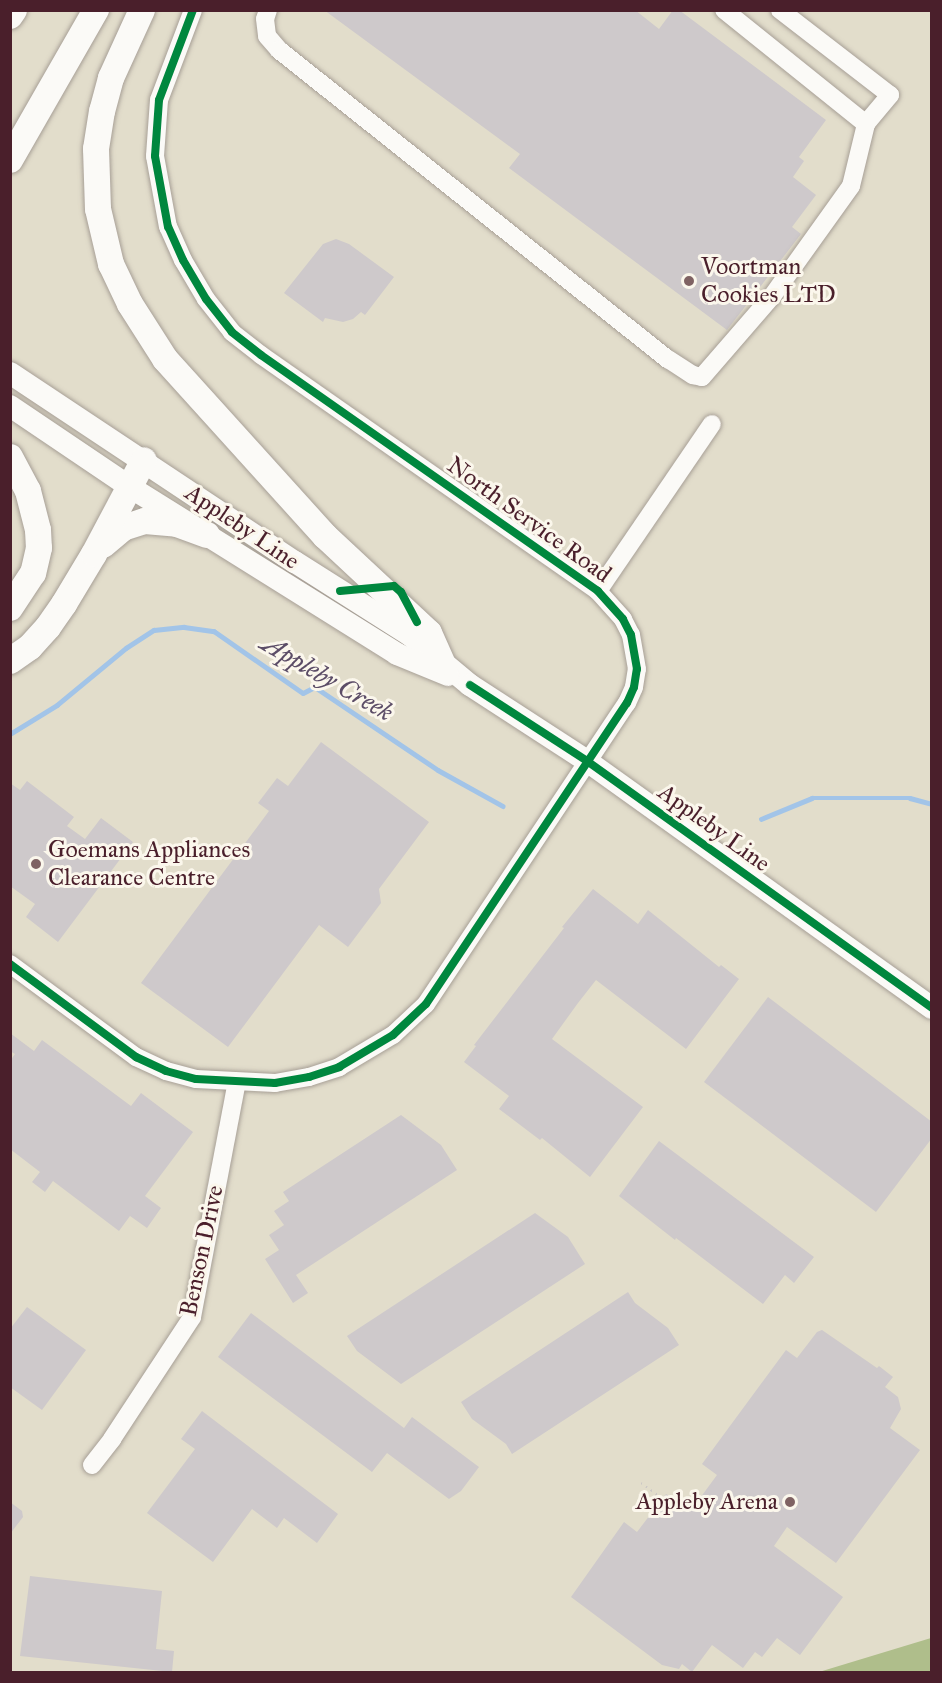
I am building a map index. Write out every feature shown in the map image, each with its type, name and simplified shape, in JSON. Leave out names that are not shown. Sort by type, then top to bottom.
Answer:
[{"type":"highway","points":[[10,16],[14,10]]},
{"type":"highway","points":[[10,160],[96,10]]},
{"type":"highway","points":[[142,10],[111,78],[102,111],[96,149],[98,209],[111,264],[130,304],[165,359],[325,536],[429,633],[442,662]]},
{"type":"highway","points":[[10,457],[28,491],[38,530],[39,548],[33,573],[10,608]]},
{"type":"highway","points":[[10,661],[30,647],[48,627],[94,554],[144,460]]},
{"type":"highway","points":[[94,554],[114,534],[145,521],[177,524],[207,535]]},
{"type":"main road","name":"Appleby Line","points":[[10,374],[410,635],[470,685],[587,761],[932,1008]]},
{"type":"main road","name":"Appleby Line","points":[[10,406],[130,487],[397,654],[470,685]]},
{"type":"street","name":"North Service Road","points":[[10,964],[136,1057],[166,1071],[196,1079],[274,1083],[309,1077],[339,1067],[393,1035],[426,1004],[627,703],[634,687],[637,669],[636,652],[623,619],[598,591],[261,356],[232,332],[206,299],[183,260],[168,227],[155,156],[159,100],[192,10]]},
{"type":"street","points":[[268,10],[265,19],[267,36],[279,50],[668,359],[693,375],[702,376],[773,295],[851,186],[866,124],[890,95],[780,10]]},
{"type":"street","points":[[724,10],[866,124]]},
{"type":"street","points":[[598,591],[712,424]]},
{"type":"street","name":"Benson Drive","points":[[92,1465],[112,1439],[192,1317],[237,1082]]},
{"type":"path","points":[[641,1483],[659,1496]]},
{"type":"green space","points":[[931,1638],[931,1672],[819,1672]]},
{"type":"building","points":[[324,10],[635,10],[659,29],[673,10],[679,10],[826,120],[799,157],[804,161],[793,177],[816,195],[792,227],[801,234],[727,330],[509,168],[520,154]]},
{"type":"building","points":[[336,239],[349,244],[394,277],[365,315],[361,312],[353,319],[343,322],[325,318],[323,322],[284,293],[323,244]]},
{"type":"building","points":[[321,742],[429,822],[379,889],[381,903],[348,947],[319,925],[228,1047],[141,983],[269,811],[258,803],[277,778],[288,786]]},
{"type":"building","points":[[27,781],[74,817],[67,826],[85,839],[101,818],[133,842],[58,942],[26,917],[35,904],[10,886],[10,783],[20,790]]},
{"type":"building","points":[[593,889],[638,924],[648,910],[719,967],[721,965],[739,979],[686,1049],[596,980],[578,1003],[552,1039],[643,1107],[590,1177],[542,1138],[540,1140],[499,1109],[509,1096],[464,1062],[476,1046],[474,1045]]},
{"type":"building","points":[[768,997],[932,1122],[932,1138],[876,1212],[704,1082]]},
{"type":"building","points":[[10,1033],[34,1051],[42,1040],[131,1106],[141,1093],[193,1132],[145,1196],[161,1208],[147,1228],[130,1216],[119,1231],[53,1181],[45,1192],[32,1182],[40,1172],[10,1149],[10,1061],[15,1054],[10,1051]]},
{"type":"building","points":[[401,1115],[441,1145],[457,1170],[296,1275],[308,1293],[293,1303],[265,1259],[279,1250],[269,1235],[284,1225],[274,1211],[289,1201],[283,1192]]},
{"type":"building","points":[[659,1141],[814,1257],[794,1283],[785,1275],[763,1304],[619,1196]]},
{"type":"building","points":[[535,1213],[568,1237],[585,1264],[401,1384],[357,1351],[347,1336]]},
{"type":"building","points":[[628,1292],[635,1303],[668,1328],[679,1345],[512,1454],[506,1444],[472,1419],[461,1402]]},
{"type":"building","points":[[27,1307],[86,1350],[42,1410],[10,1387],[10,1329]]},
{"type":"building","points":[[251,1313],[404,1428],[412,1417],[479,1467],[461,1491],[449,1499],[387,1453],[372,1472],[218,1357]]},
{"type":"building","name":"Appleby Arena","points":[[822,1330],[893,1377],[885,1387],[898,1397],[901,1409],[890,1428],[920,1450],[836,1563],[787,1527],[774,1546],[843,1597],[800,1655],[777,1638],[762,1657],[755,1652],[743,1668],[712,1645],[692,1672],[682,1664],[679,1669],[662,1665],[571,1597],[624,1522],[637,1532],[666,1494],[692,1509],[717,1475],[702,1464],[786,1350],[797,1358],[817,1332]]},
{"type":"building","points":[[202,1411],[338,1514],[317,1543],[284,1518],[277,1528],[252,1509],[213,1562],[147,1513],[195,1449],[181,1439]]},
{"type":"building","points":[[10,1502],[22,1511],[23,1517],[10,1534]]},
{"type":"building","points":[[30,1576],[162,1591],[156,1649],[174,1651],[172,1672],[20,1656]]},
{"type":"waterway","name":"Appleby Creek","points":[[10,734],[57,705],[126,648],[154,630],[184,627],[214,631],[303,693],[315,687],[438,770],[503,806]]},
{"type":"waterway","name":"Appleby Creek","points":[[761,819],[812,798],[910,798],[932,804]]},
{"type":"cycle path","points":[[10,964],[136,1057],[166,1071],[196,1079],[275,1083],[309,1077],[339,1067],[393,1035],[426,1004],[627,703],[634,687],[637,669],[631,635],[623,619],[598,591],[261,355],[232,332],[206,299],[183,260],[168,227],[155,156],[159,100],[193,10]]},
{"type":"cycle path","points":[[340,591],[394,586],[401,592],[417,622]]},
{"type":"cycle path","points":[[470,685],[587,761],[932,1008]]},
{"type":"place","name":"Voortman Cookies LTD","points":[[689,281]]},
{"type":"place","name":"Goemans Appliances Clearance Centre","points":[[36,864]]},
{"type":"place","name":"Appleby Arena","points":[[790,1502]]}]
